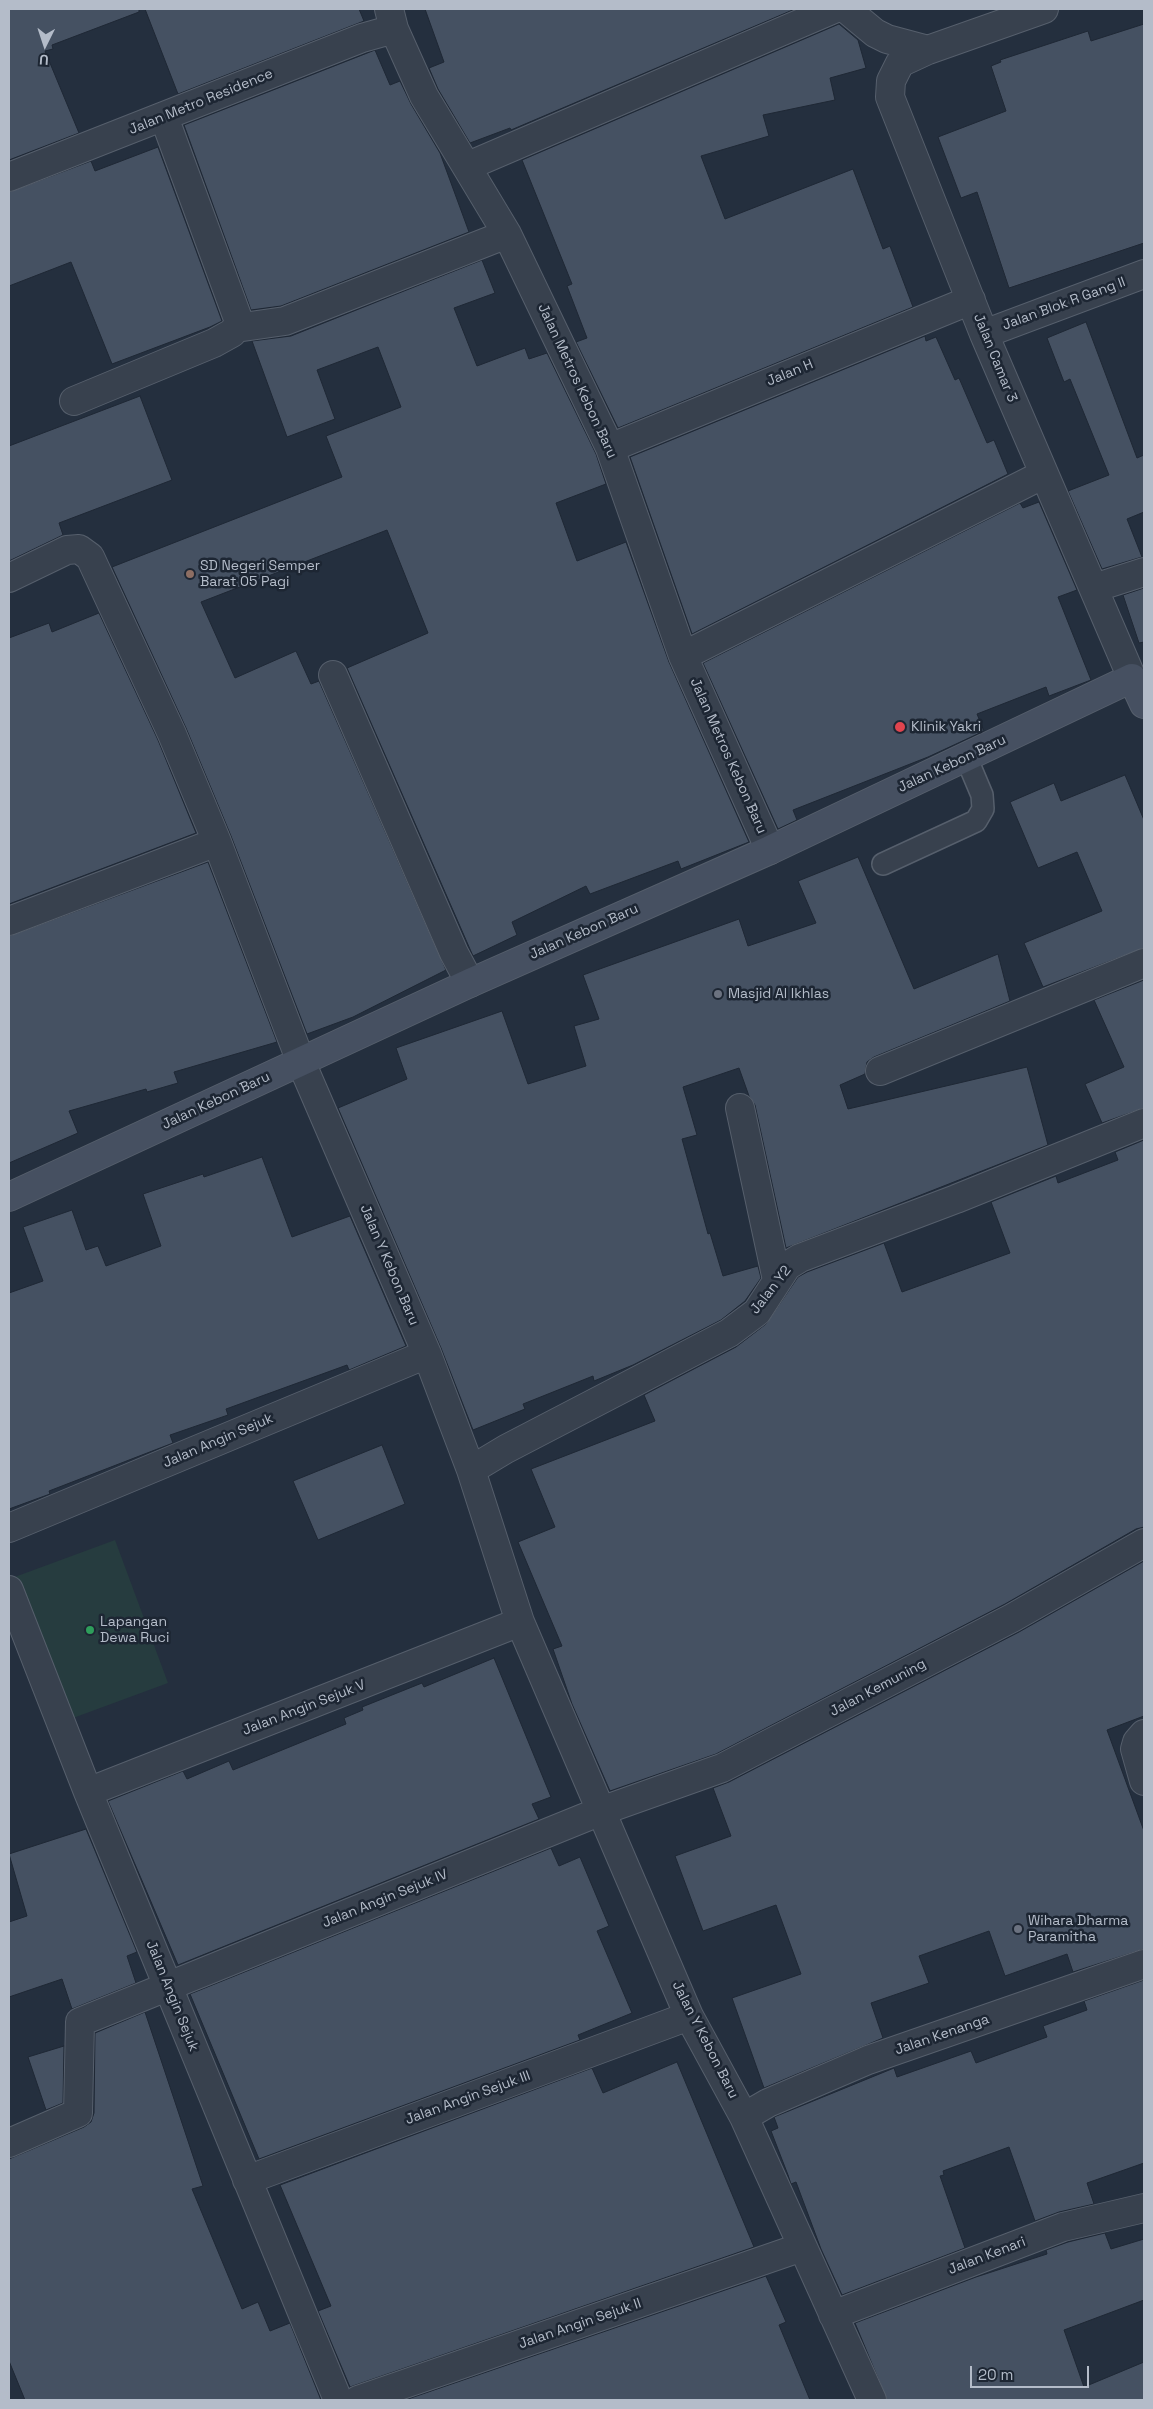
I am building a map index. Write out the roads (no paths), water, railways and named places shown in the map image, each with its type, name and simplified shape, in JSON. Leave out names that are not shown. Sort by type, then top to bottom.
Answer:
[{"type":"street","points":[[468,166],[834,9]]},
{"type":"street","points":[[846,9],[875,33],[887,39],[928,50]]},
{"type":"street","name":"Jalan Camar 3","points":[[1044,9],[928,50],[900,63],[891,81],[890,97],[984,334],[1132,678]]},
{"type":"street","name":"Jalan Metros Kebon Baru","points":[[391,14],[424,96],[468,166],[507,234],[610,448],[683,656],[770,850]]},
{"type":"street","name":"Jalan Metro Residence","points":[[9,177],[362,38],[391,14]]},
{"type":"street","points":[[164,117],[241,327]]},
{"type":"street","points":[[74,401],[214,343],[241,327],[285,321],[507,234]]},
{"type":"street","name":"Jalan Blok R Gang II","points":[[984,334],[1144,274]]},
{"type":"street","name":"Jalan H","points":[[610,448],[971,300]]},
{"type":"street","points":[[683,656],[1044,474]]},
{"type":"street","name":"Jalan Y Kebon Baru","points":[[9,578],[66,550],[79,549],[90,557],[150,685],[217,842],[301,1062],[427,1354],[471,1470],[520,1622],[689,2016],[744,2117],[872,2400]]},
{"type":"street","points":[[1094,588],[1144,572]]},
{"type":"street","points":[[333,675],[454,953],[470,983]]},
{"type":"street","points":[[1132,678],[1144,704]]},
{"type":"street","name":"Jalan Kebon Baru","points":[[9,1197],[470,983],[770,850],[1132,678]]},
{"type":"street","points":[[9,921],[217,842]]},
{"type":"street","points":[[880,1071],[1144,963]]},
{"type":"street","points":[[740,1108],[777,1280]]},
{"type":"street","name":"Jalan Y2","points":[[471,1470],[506,1449],[729,1333],[757,1312],[787,1266],[800,1258],[956,1199],[1144,1123]]},
{"type":"street","name":"Jalan Angin Sejuk","points":[[9,1528],[427,1354]]},
{"type":"street","name":"Jalan Kemuning","points":[[601,1811],[722,1768],[1004,1622],[1144,1543]]},
{"type":"street","name":"Jalan Angin Sejuk","points":[[9,1590],[88,1792],[338,2400]]},
{"type":"street","name":"Jalan Angin Sejuk V","points":[[88,1792],[520,1622]]},
{"type":"street","points":[[1144,1734],[1137,1742],[1135,1749],[1144,1781]]},
{"type":"street","name":"Jalan Angin Sejuk IV","points":[[9,2143],[78,2113],[80,2022],[601,1811]]},
{"type":"street","name":"Jalan Kenanga","points":[[744,2117],[768,2103],[868,2060],[1144,1964]]},
{"type":"street","name":"Jalan Angin Sejuk III","points":[[247,2180],[689,2016]]},
{"type":"street","name":"Jalan Kenari","points":[[833,2315],[1063,2228],[1144,2208]]},
{"type":"street","name":"Jalan Angin Sejuk II","points":[[358,2400],[802,2247]]},
{"type":"lane","points":[[883,864],[976,820],[984,809],[982,795],[966,757]]},
{"type":"place","name":"SD Negeri Semper Barat 05 Pagi","points":[[190,574]]},
{"type":"place","name":"Klinik Yakri","points":[[900,727]]},
{"type":"place","name":"Masjid Al Ikhlas","points":[[718,994]]},
{"type":"place","name":"Lapangan Dewa Ruci","points":[[90,1630]]},
{"type":"place","name":"Wihara Dharma Paramitha","points":[[1018,1929]]}]
